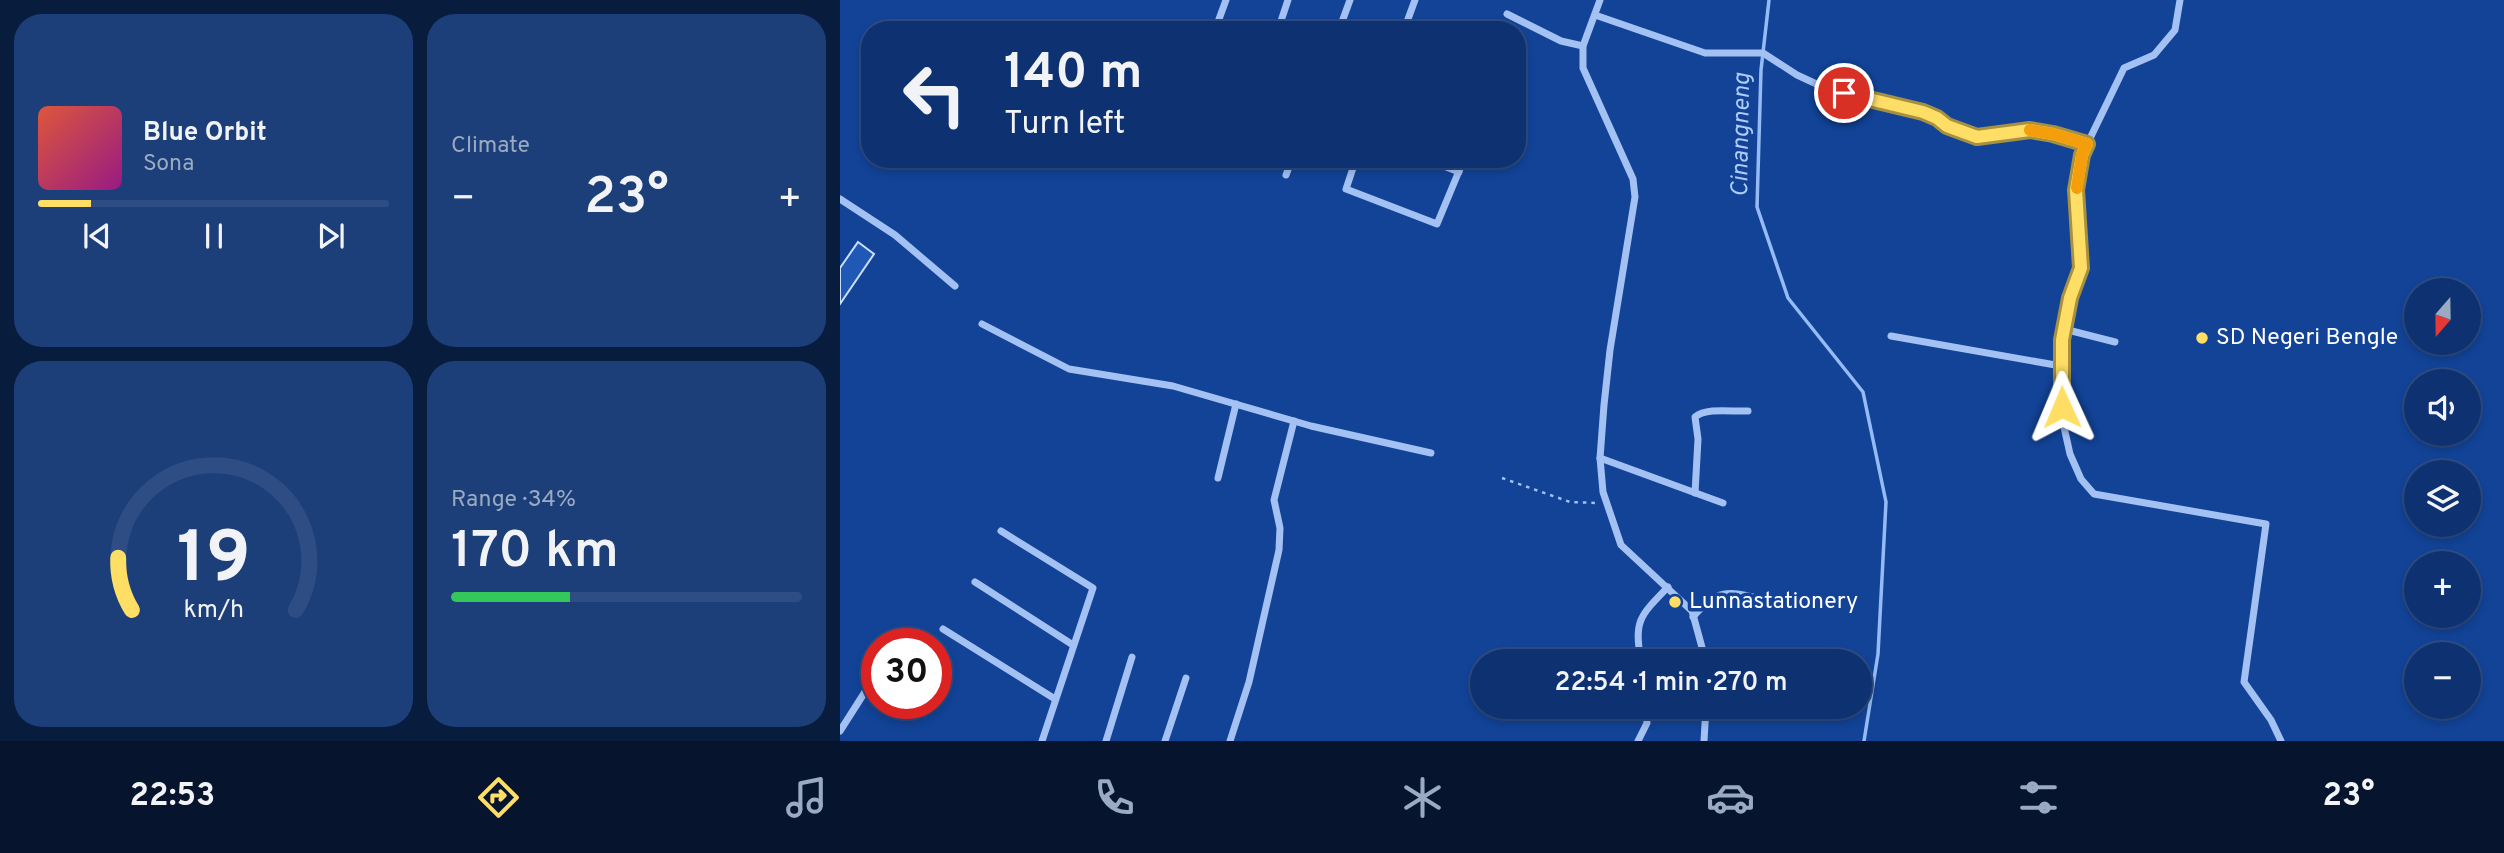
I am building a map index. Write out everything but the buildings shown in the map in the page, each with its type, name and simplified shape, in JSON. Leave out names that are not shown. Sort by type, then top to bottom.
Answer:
[{"type":"street","points":[[1218,21],[1226,0]]},
{"type":"street","points":[[1281,21],[1288,0]]},
{"type":"street","points":[[1342,21],[1350,0]]},
{"type":"street","points":[[1407,21],[1415,0]]},
{"type":"street","points":[[1600,0],[1583,46],[1583,68],[1633,179],[1635,197],[1609,350],[1600,458],[1604,502],[1618,542],[1688,606],[1702,649]]},
{"type":"street","points":[[2180,0],[2175,30],[2154,55],[2124,68],[2082,155],[2076,190],[2081,268],[2073,287],[2064,329],[2061,366],[2064,427],[2070,454],[2081,479],[2094,494],[2266,524],[2244,680],[2276,727],[2281,741]]},
{"type":"street","points":[[1507,14],[1521,21]]},
{"type":"street","points":[[1595,15],[1705,53],[1763,53],[1797,75],[1823,87],[1923,112],[1947,126],[1977,137],[2030,130],[2087,144]]},
{"type":"street","points":[[1526,24],[1561,41],[1583,46]]},
{"type":"street","points":[[1286,175],[1289,168]]},
{"type":"street","points":[[1353,168],[1346,189],[1437,224],[1461,168]]},
{"type":"street","points":[[1449,168],[1459,172]]},
{"type":"street","points":[[840,199],[895,234],[955,286]]},
{"type":"street","points":[[982,324],[1069,369],[1173,386],[1294,421],[1431,453]]},
{"type":"street","points":[[2064,329],[2115,342]]},
{"type":"street","points":[[1891,336],[2061,366]]},
{"type":"street","points":[[1218,478],[1236,404]]},
{"type":"street","points":[[1695,493],[1698,439],[1695,417],[1699,413],[1748,411]]},
{"type":"street","points":[[1230,741],[1249,682],[1279,550],[1280,528],[1274,500],[1294,421]]},
{"type":"street","points":[[1600,458],[1723,503]]},
{"type":"street","points":[[1001,531],[1093,588],[1042,741]]},
{"type":"street","points":[[975,582],[1073,645]]},
{"type":"street","points":[[1640,649],[1637,631],[1639,623],[1649,606],[1668,587]]},
{"type":"street","points":[[1693,617],[1704,604],[1719,595],[1742,593],[1762,600]]},
{"type":"street","points":[[952,635],[1055,699]]},
{"type":"street","points":[[1106,741],[1132,657]]},
{"type":"street","points":[[1165,741],[1186,678]]},
{"type":"street","points":[[840,731],[861,698]]},
{"type":"street","points":[[1638,741],[1647,719]]},
{"type":"street","points":[[1704,741],[1705,719]]},
{"type":"path","points":[[1502,478],[1570,502],[1604,502]]},
{"type":"waterway","name":"Cinangneng","points":[[1769,0],[1761,70],[1757,207],[1788,298],[1863,392],[1886,502],[1878,654],[1864,741]]},
{"type":"slow traffic","points":[[2030,130],[2087,144],[2082,155],[2077,188]]},
{"type":"place","name":"SD Negeri Bengle","points":[[2202,338]]},
{"type":"place","name":"Lunnastationery","points":[[1675,602]]},
{"type":"route","points":[[1844,93],[1923,112],[1947,126],[1977,137],[2030,130],[2087,144],[2082,155],[2076,190],[2078,241],[2082,261],[2070,298],[2062,340],[2062,407]]}]
